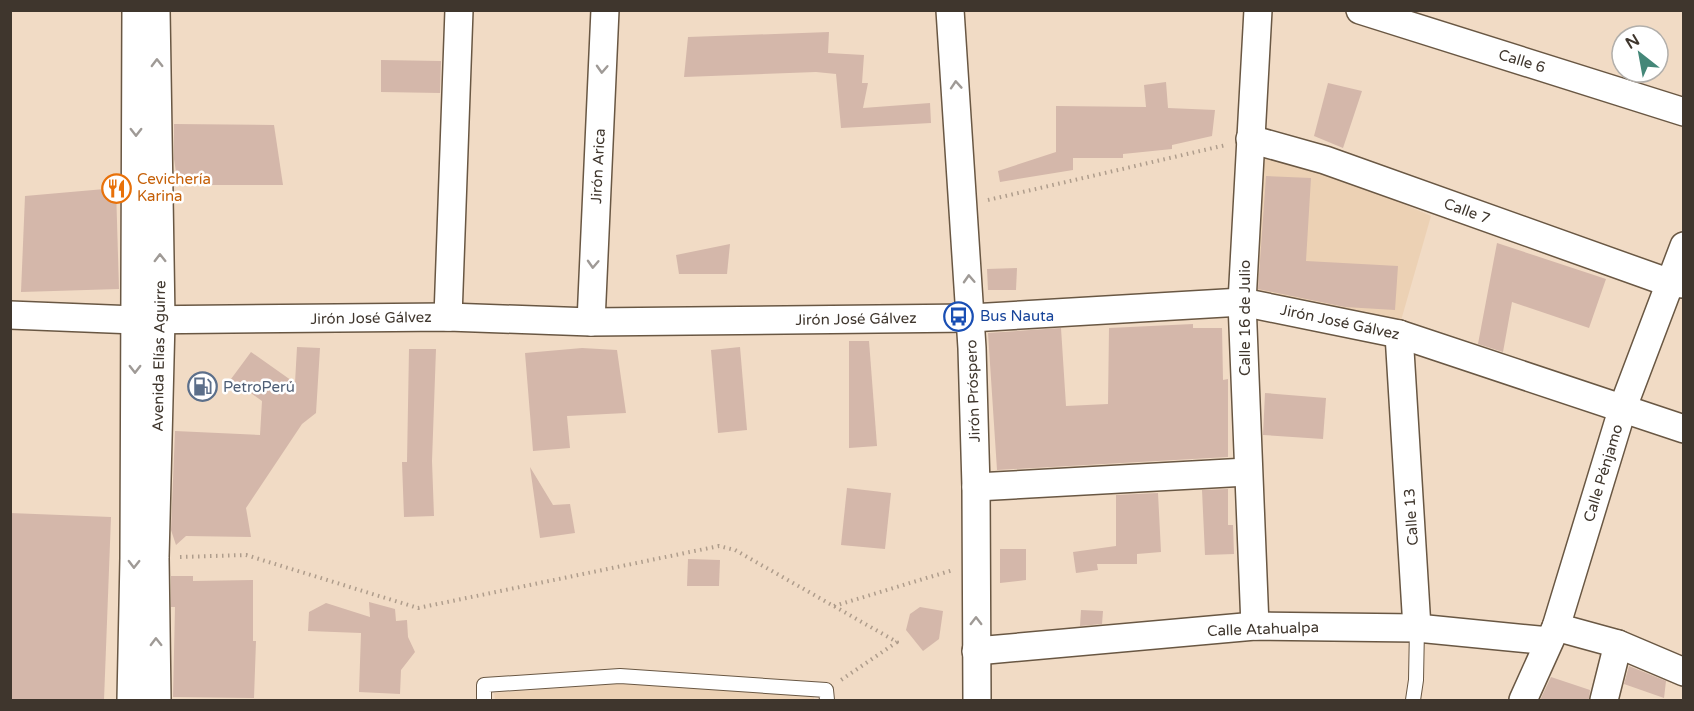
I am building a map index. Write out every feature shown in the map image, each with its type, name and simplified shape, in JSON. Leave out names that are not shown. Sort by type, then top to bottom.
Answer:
[{"type":"street","name":"Avenida Elías Aguirre","points":[[136,10],[148,320],[157,700]]},
{"type":"street","name":"Avenida Elías Aguirre","points":[[131,700],[148,320],[156,10]]},
{"type":"street","points":[[448,317],[459,10]]},
{"type":"street","name":"Jirón Arica","points":[[591,322],[605,10]]},
{"type":"street","name":"Jirón Próspero","points":[[950,10],[971,318],[976,487],[977,700]]},
{"type":"street","name":"Calle 16 de Julio","points":[[1255,626],[1242,302],[1258,10]]},
{"type":"street","name":"Calle 6","points":[[1360,10],[1683,112]]},
{"type":"street","name":"Calle 7","points":[[1250,139],[1325,160],[1677,283]]},
{"type":"street","name":"Calle Pénjamo","points":[[1523,700],[1553,634],[1623,407],[1677,283],[1683,246]]},
{"type":"street","name":"Jirón José Gálvez","points":[[10,315],[148,320],[448,317],[591,322],[971,318],[1242,302],[1399,334],[1623,407],[1683,429]]},
{"type":"street","name":"Calle 13","points":[[1399,334],[1417,628]]},
{"type":"street","points":[[976,487],[1248,472]]},
{"type":"street","name":"Calle Atahualpa","points":[[976,651],[1255,626],[1417,628],[1553,634],[1618,644],[1683,672]]},
{"type":"street","points":[[1604,700],[1618,644]]},
{"type":"lane","name":"Calle 13","points":[[1413,700],[1416,680],[1417,628]]},
{"type":"lane","points":[[484,700],[484,685],[620,676],[827,695]]},
{"type":"path","points":[[964,206],[1250,139]]},
{"type":"path","points":[[154,558],[246,555],[418,608],[719,546],[735,550],[897,642],[827,695]]},
{"type":"path","points":[[833,606],[976,564]]},
{"type":"shaded area","points":[[1258,154],[1326,170],[1431,216],[1400,324],[1250,295]]},
{"type":"shaded area","points":[[644,682],[814,695],[814,700],[495,700],[494,693]]},
{"type":"building","points":[[829,32],[828,53],[864,55],[862,83],[868,83],[863,108],[930,103],[931,123],[841,128],[836,74],[816,72],[684,77],[688,37]]},
{"type":"building","points":[[381,60],[441,61],[440,93],[381,92]]},
{"type":"building","points":[[1166,82],[1168,108],[1215,110],[1212,136],[1172,145],[1172,149],[1123,154],[1123,158],[1073,158],[1073,170],[1000,182],[998,171],[1056,152],[1056,106],[1146,107],[1144,85]]},
{"type":"building","points":[[1328,83],[1362,91],[1343,148],[1314,136]]},
{"type":"building","points":[[174,124],[274,125],[283,185],[178,185],[174,159]]},
{"type":"building","points":[[1266,176],[1311,178],[1306,261],[1398,266],[1395,310],[1345,307],[1258,289]]},
{"type":"building","points":[[116,188],[119,289],[21,292],[25,196]]},
{"type":"building","points":[[1497,243],[1606,279],[1589,328],[1512,302],[1503,352],[1478,344]]},
{"type":"building","points":[[730,244],[727,274],[679,274],[676,255]]},
{"type":"building","points":[[1017,268],[1016,290],[988,290],[987,269]]},
{"type":"building","points":[[1193,324],[1193,328],[1222,328],[1223,380],[1228,379],[1228,457],[997,470],[988,333],[1061,328],[1066,406],[1108,404],[1109,328]]},
{"type":"building","points":[[849,341],[869,341],[877,446],[849,448]]},
{"type":"building","points":[[297,347],[320,348],[316,413],[302,424],[246,508],[251,537],[186,536],[176,545],[171,530],[175,431],[260,435],[262,401],[231,379],[251,352],[295,383]]},
{"type":"building","points":[[740,347],[747,430],[718,433],[711,350]]},
{"type":"building","points":[[582,348],[617,350],[626,413],[567,416],[570,448],[533,451],[525,353]]},
{"type":"building","points":[[409,349],[436,349],[432,461],[434,516],[404,517],[402,462],[407,462]]},
{"type":"building","points":[[1265,393],[1326,398],[1323,439],[1263,435]]},
{"type":"building","points":[[530,467],[553,505],[570,504],[575,533],[540,538]]},
{"type":"building","points":[[847,488],[891,493],[885,549],[841,545]]},
{"type":"building","points":[[1228,489],[1228,525],[1233,525],[1234,554],[1205,555],[1202,490]]},
{"type":"building","points":[[1158,493],[1161,552],[1137,554],[1137,564],[1097,564],[1098,570],[1076,573],[1073,552],[1116,546],[1116,495]]},
{"type":"building","points":[[10,513],[111,517],[104,700],[10,700]]},
{"type":"building","points":[[1000,549],[1026,549],[1026,580],[1000,583]]},
{"type":"building","points":[[688,559],[720,560],[719,586],[687,586]]},
{"type":"building","points":[[171,576],[193,576],[193,581],[253,580],[253,641],[256,641],[254,698],[173,697],[175,607],[171,607]]},
{"type":"building","points":[[369,602],[395,609],[396,621],[407,620],[408,637],[415,652],[401,670],[400,694],[359,692],[361,633],[308,631],[309,612],[326,603],[370,617]]},
{"type":"building","points":[[920,607],[943,611],[939,639],[923,651],[906,630],[910,614]]},
{"type":"building","points":[[1081,610],[1103,611],[1102,624],[1080,626]]},
{"type":"building","points":[[1629,666],[1666,681],[1664,698],[1624,684]]},
{"type":"building","points":[[1551,677],[1590,690],[1589,700],[1540,700]]},
{"type":"place","name":"Cevichería Karina","points":[[116,188]]},
{"type":"place","name":"Bus Nauta","points":[[959,316]]},
{"type":"place","name":"PetroPerú","points":[[202,387]]}]
